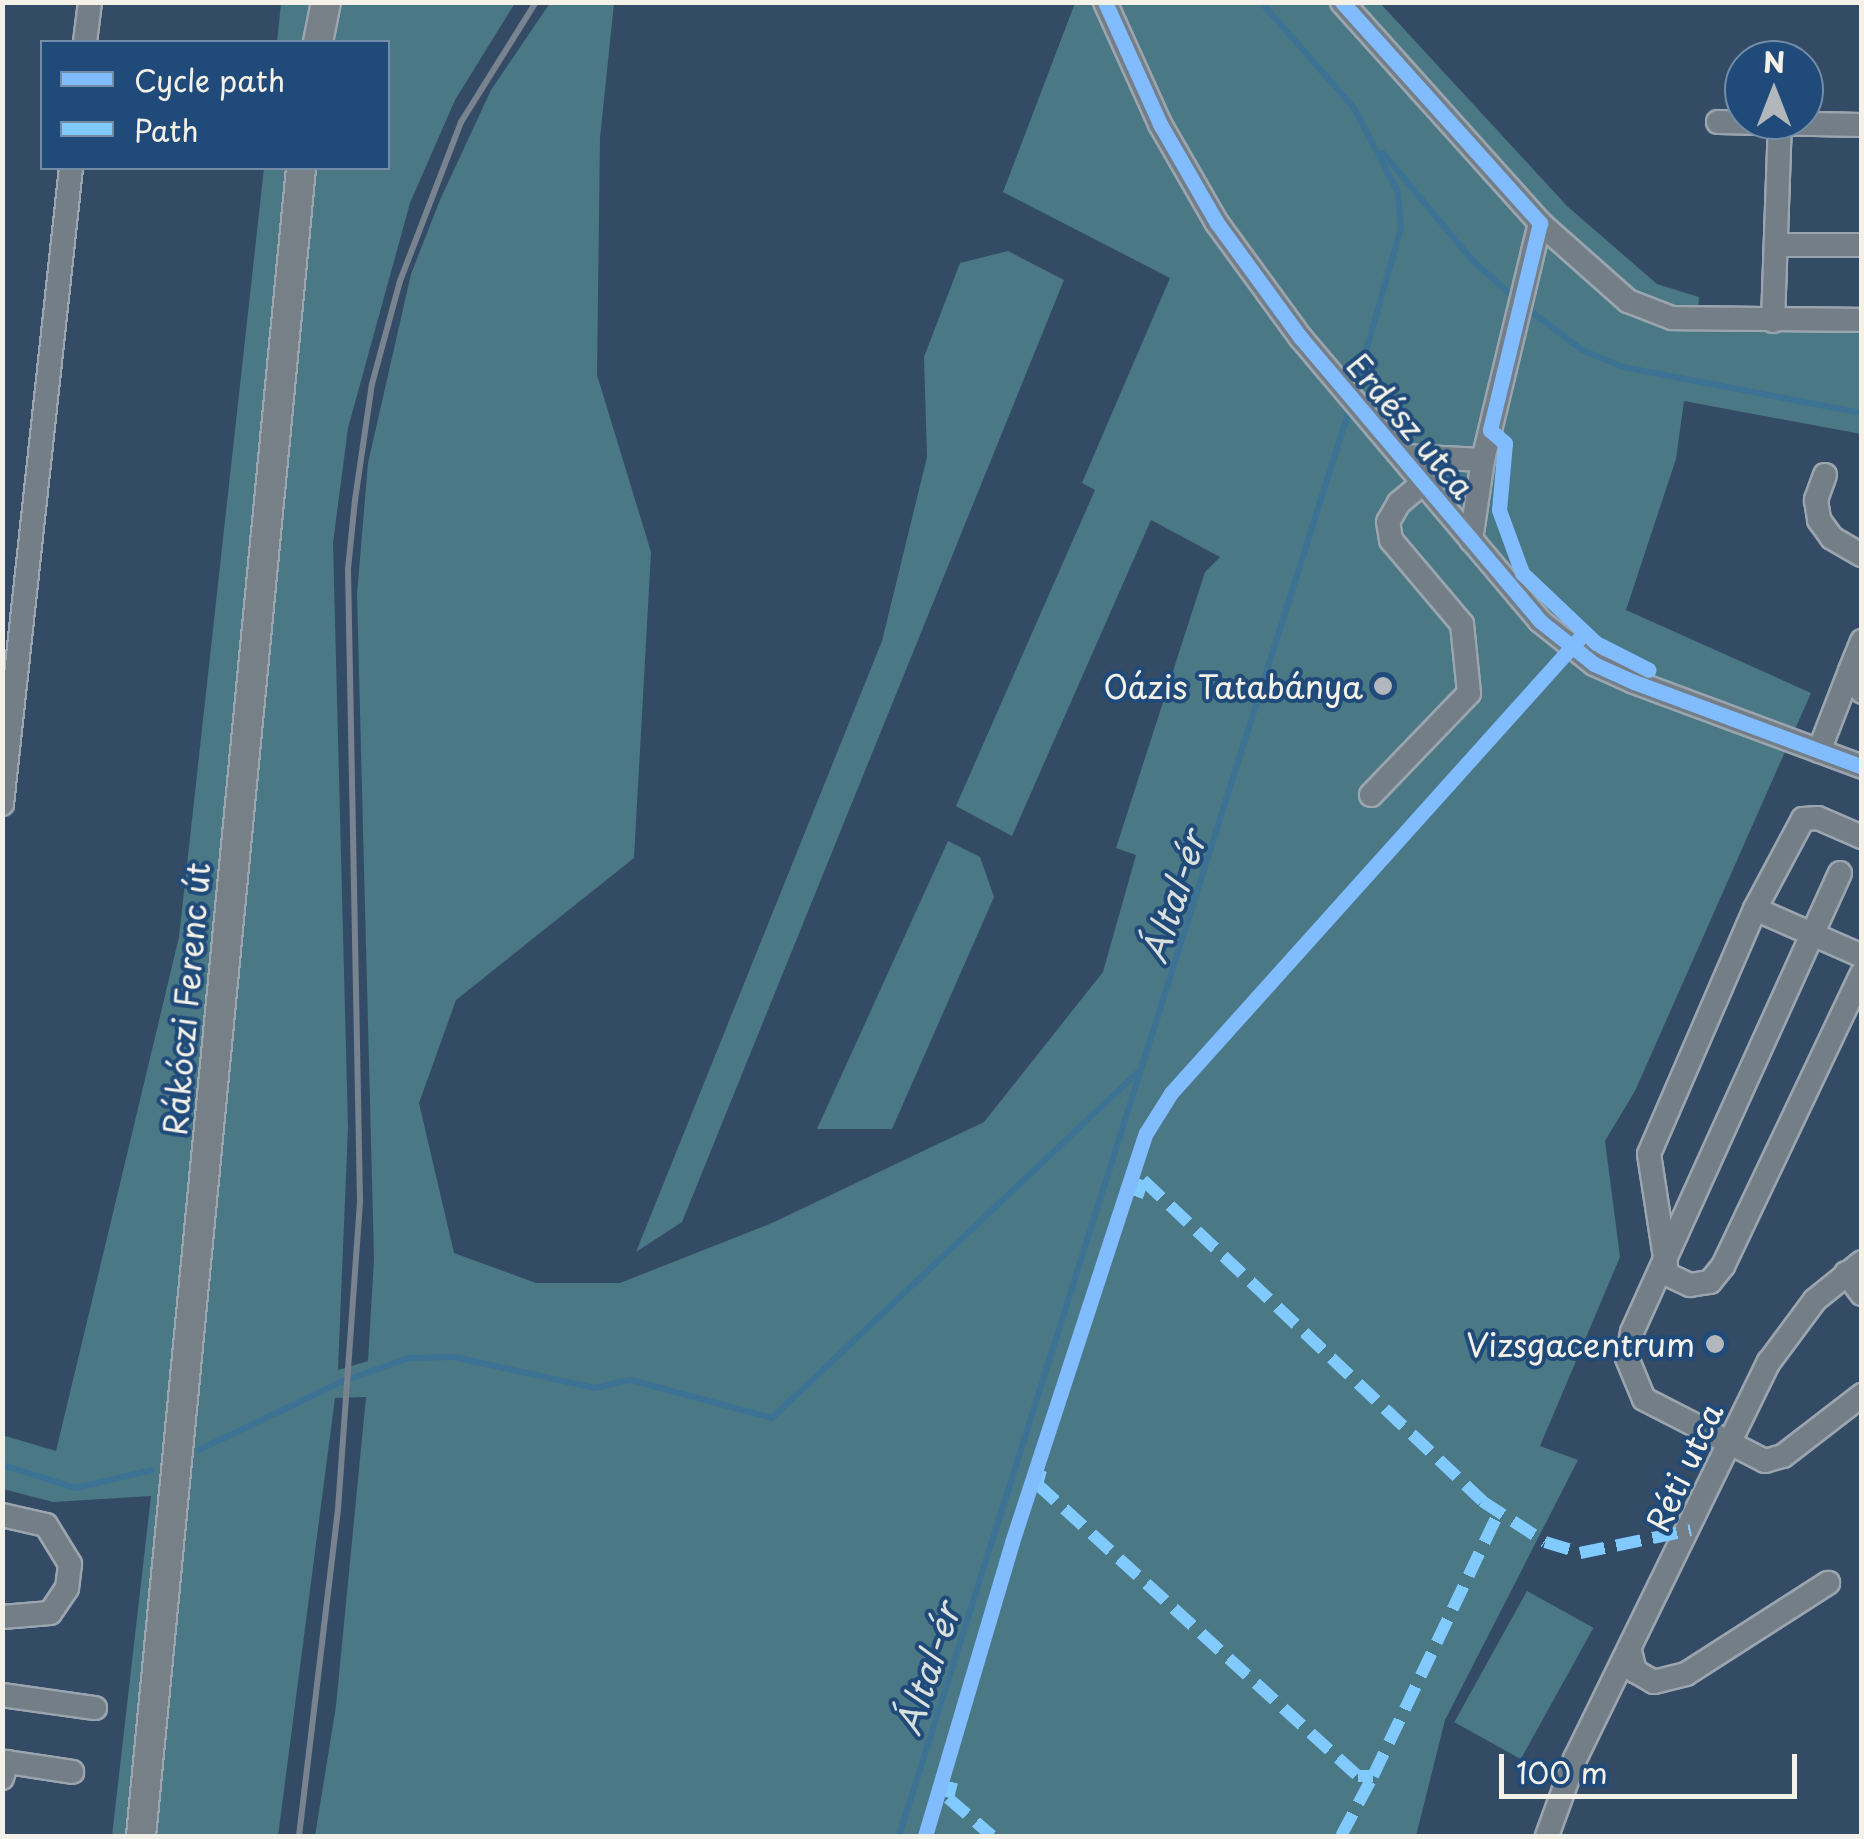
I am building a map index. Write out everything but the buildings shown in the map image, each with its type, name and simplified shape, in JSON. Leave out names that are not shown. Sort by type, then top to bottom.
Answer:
[{"type":"main road","points":[[318,40],[326,2]]},
{"type":"main road","name":"Rákóczi Ferenc út","points":[[141,1836],[301,170]]},
{"type":"street","points":[[85,40],[90,2]]},
{"type":"street","name":"Erdész utca","points":[[1105,2],[1189,177],[1302,338],[1540,622],[1594,664],[1862,767]]},
{"type":"street","points":[[1342,2],[1540,223],[1588,270],[1650,313],[1773,321],[1862,320]]},
{"type":"street","points":[[1718,122],[1724,122]]},
{"type":"street","points":[[1824,125],[1862,125]]},
{"type":"street","points":[[1773,321],[1779,140]]},
{"type":"street","points":[[2,804],[6,730],[71,170]]},
{"type":"street","points":[[1471,540],[1483,460],[1540,223]]},
{"type":"street","points":[[1776,245],[1862,245]]},
{"type":"street","points":[[1403,456],[1446,463],[1483,460]]},
{"type":"street","points":[[1825,475],[1816,500],[1820,520],[1832,538],[1862,556]]},
{"type":"street","points":[[1371,795],[1469,693],[1462,624],[1390,540],[1388,522],[1399,503],[1424,482]]},
{"type":"street","points":[[1819,751],[1856,681],[1862,641]]},
{"type":"street","points":[[1862,837],[1818,818],[1803,819],[1754,909],[1649,1154],[1664,1268],[1690,1285],[1710,1282],[1723,1266],[1862,973]]},
{"type":"street","points":[[1840,873],[1632,1332],[1627,1358],[1634,1389],[1732,1443],[1747,1457],[1783,1456],[1862,1395]]},
{"type":"street","points":[[1754,909],[1862,956]]},
{"type":"street","name":"Réti utca","points":[[1546,1836],[1575,1759],[1789,1332],[1854,1268],[1862,1294]]},
{"type":"street","points":[[2,1516],[46,1525],[70,1564],[68,1588],[50,1612],[2,1617]]},
{"type":"street","points":[[1630,1651],[1635,1671],[1654,1682],[1686,1674],[1828,1582]]},
{"type":"street","points":[[2,1695],[95,1708]]},
{"type":"street","points":[[2,1778],[7,1762],[72,1772]]},
{"type":"green space","points":[[281,3],[515,3],[455,100],[410,203],[348,428],[333,543],[348,1127],[338,1370],[368,1361],[374,1259],[357,594],[368,463],[411,274],[440,200],[491,90],[550,3],[614,3],[600,138],[597,375],[651,552],[634,858],[456,1000],[419,1103],[454,1253],[536,1283],[620,1283],[772,1223],[984,1122],[1103,972],[1136,855],[1116,848],[1205,572],[1220,557],[1151,520],[1012,836],[956,806],[1095,490],[1082,483],[1170,278],[1003,192],[1075,3],[1380,3],[1567,206],[1657,284],[1699,297],[1696,332],[1861,330],[1861,434],[1684,401],[1676,459],[1626,610],[1811,693],[1635,1091],[1605,1141],[1620,1257],[1540,1446],[1578,1460],[1445,1720],[1416,1836],[315,1836],[336,1706],[366,1397],[335,1398],[278,1836],[112,1836],[151,1496],[53,1502],[3,1489],[2,1435],[56,1451],[179,937],[264,170],[390,170],[390,40],[277,40]]},
{"type":"green space","points":[[1008,251],[1064,280],[682,1222],[636,1252],[882,641],[927,457],[924,357],[960,263]]},
{"type":"green space","points":[[948,841],[980,857],[994,897],[892,1129],[817,1129]]},
{"type":"green space","points":[[1527,1591],[1593,1628],[1521,1759],[1454,1722]]},
{"type":"waterway","name":"Által-ér","points":[[1261,2],[1354,108],[1398,192],[1401,228],[1355,390]]},
{"type":"waterway","points":[[1383,153],[1472,260],[1516,299]]},
{"type":"waterway","points":[[1525,307],[1582,350],[1623,367],[1862,413]]},
{"type":"waterway","name":"Által-ér","points":[[899,1836],[1350,407]]},
{"type":"waterway","points":[[199,1450],[341,1382],[409,1358],[454,1357],[595,1388],[631,1380],[772,1418],[1137,1073]]},
{"type":"waterway","points":[[2,1465],[76,1488],[152,1470]]},
{"type":"railway","points":[[299,1836],[338,1509],[360,1201],[348,569],[355,500],[372,384],[400,281],[461,122],[536,2]]},
{"type":"marked path","points":[[1137,1197],[1143,1180],[1482,1501],[1545,1542],[1580,1553],[1691,1530]]},
{"type":"marked path","points":[[1041,1470],[1037,1484],[1358,1776],[1373,1776],[1499,1512]]},
{"type":"marked path","points":[[1341,1836],[1373,1776]]},
{"type":"marked path","points":[[952,1782],[948,1798],[992,1836]]},
{"type":"cycle path","points":[[1105,2],[1160,124],[1217,223],[1301,338],[1540,621],[1594,664],[1862,767]]},
{"type":"cycle path","points":[[1342,2],[1540,223],[1490,430],[1505,443],[1499,510],[1522,573],[1596,643],[1649,670]]},
{"type":"cycle path","points":[[925,1836],[1012,1542],[1146,1133],[1171,1093],[1584,633]]},
{"type":"place","name":"Oázis Tatabánya","points":[[1383,686]]},
{"type":"place","name":"Vizsgacentrum","points":[[1715,1344]]}]
